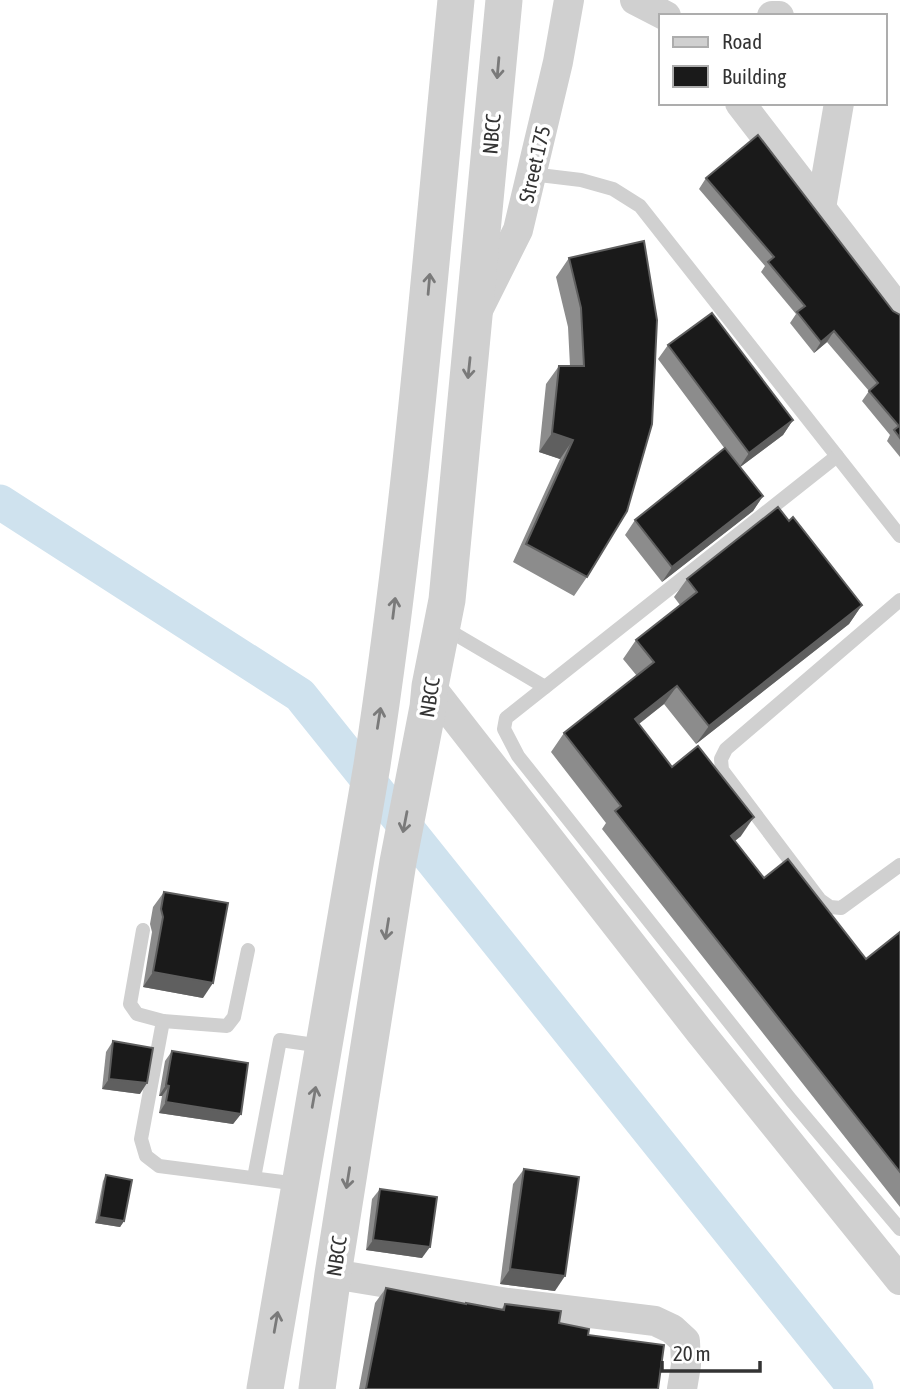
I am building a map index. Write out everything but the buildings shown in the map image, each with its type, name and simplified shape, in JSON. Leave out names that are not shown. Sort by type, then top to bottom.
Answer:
[{"type":"street","points":[[265,1389],[386,675],[411,470],[456,0]]},
{"type":"street","name":"NBCC","points":[[317,1389],[398,862],[447,600],[504,0]]},
{"type":"street","name":"Street 175","points":[[474,319],[518,230],[558,62],[569,0]]},
{"type":"street","points":[[635,0],[662,14]]},
{"type":"street","points":[[742,105],[900,311]]},
{"type":"street","points":[[821,208],[839,105]]},
{"type":"street","points":[[429,697],[900,1280]]},
{"type":"street","points":[[372,765],[413,783]]},
{"type":"street","points":[[333,1274],[508,1303],[655,1321],[673,1329],[684,1341],[686,1365],[682,1389]]},
{"type":"lane","points":[[531,174],[581,180],[614,189],[640,206],[900,536]]},
{"type":"lane","points":[[837,456],[506,718],[504,729],[518,756],[791,1100],[900,1229]]},
{"type":"lane","points":[[900,600],[726,749],[721,759],[722,770],[820,900],[830,906],[841,908],[900,865]]},
{"type":"lane","points":[[442,626],[545,687]]},
{"type":"lane","points":[[143,930],[130,1004],[137,1014],[163,1021],[227,1026],[233,1017],[248,950]]},
{"type":"lane","points":[[163,1021],[141,1139],[146,1156],[159,1166],[300,1184]]},
{"type":"lane","points":[[254,1178],[280,1040],[323,1046]]},
{"type":"waterway","points":[[0,502],[300,695],[856,1389]]}]
